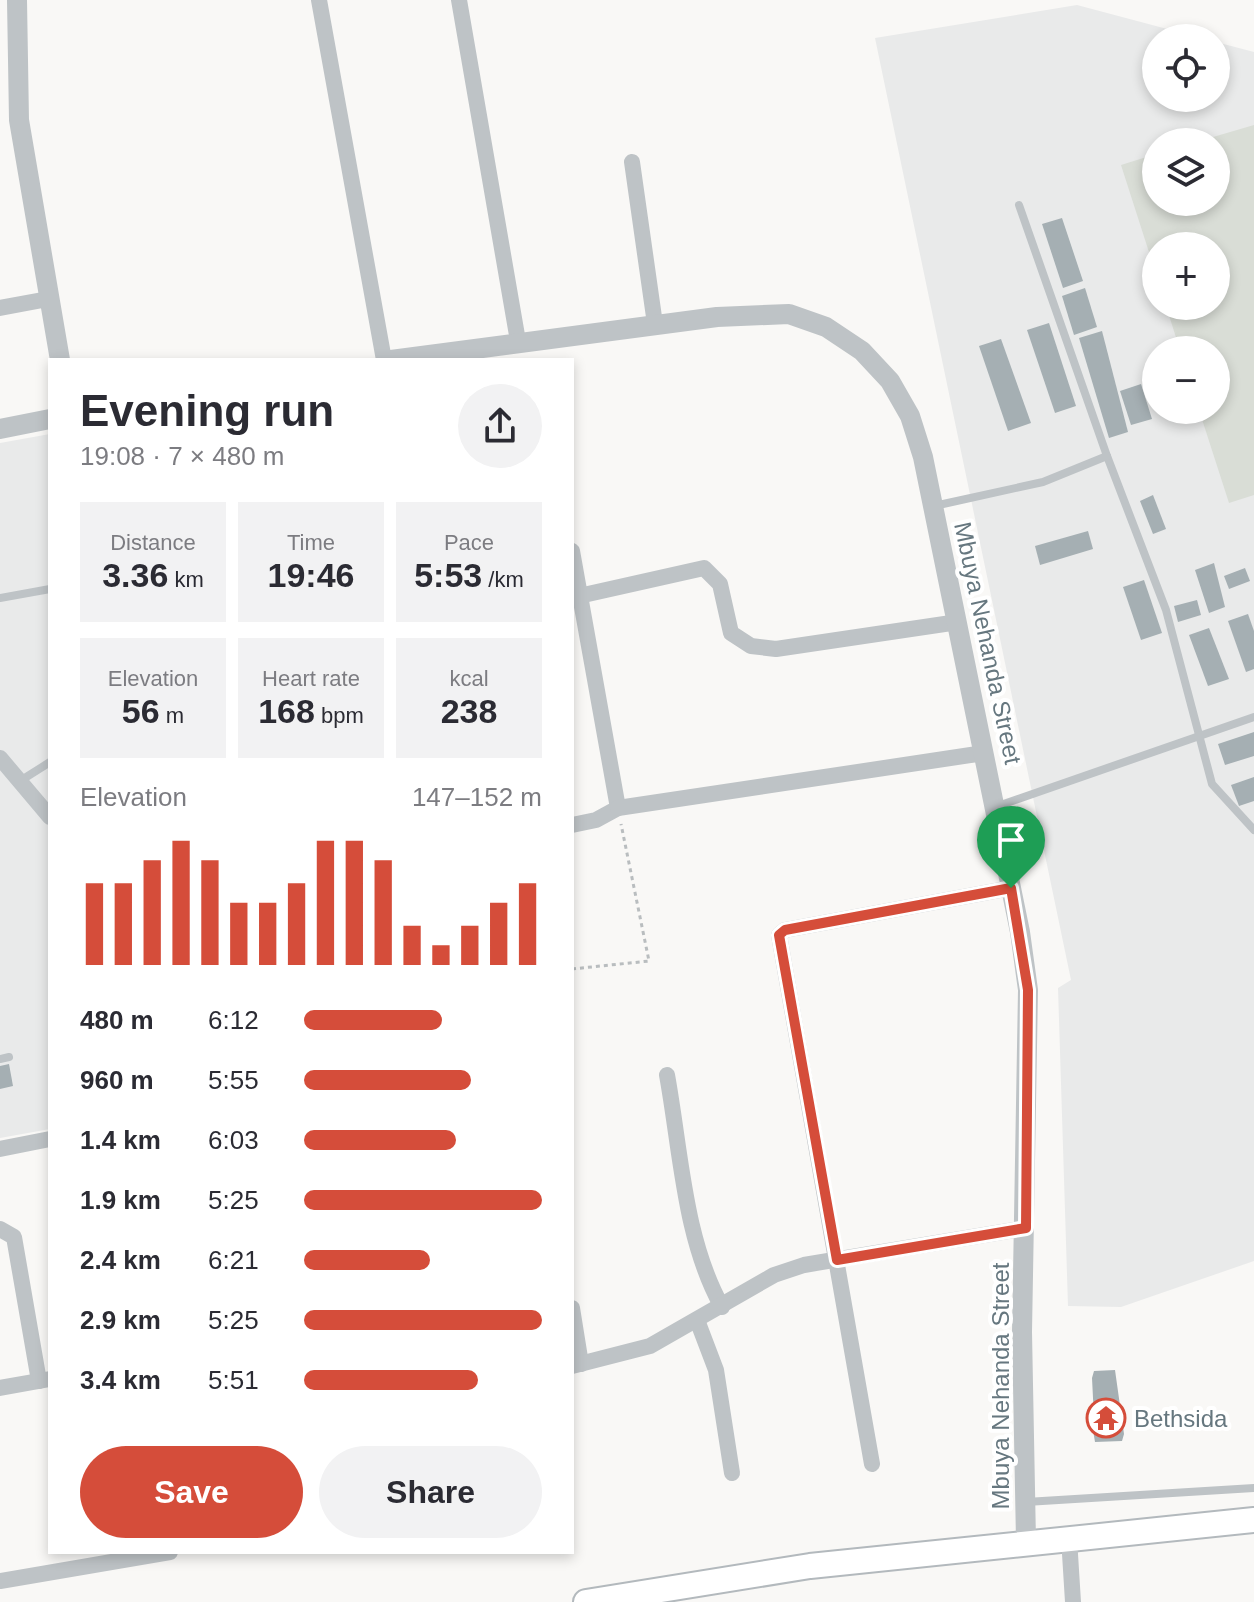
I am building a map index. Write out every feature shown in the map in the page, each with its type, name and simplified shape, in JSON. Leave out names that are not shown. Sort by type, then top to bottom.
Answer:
[{"type":"main road","points":[[586,1602],[810,1566],[1026,1541],[1254,1520]]},
{"type":"street","points":[[17,0],[19,120],[60,358]]},
{"type":"street","points":[[319,0],[384,358]]},
{"type":"street","points":[[459,0],[518,341]]},
{"type":"street","points":[[632,162],[655,324]]},
{"type":"street","points":[[0,308],[48,299]]},
{"type":"street","name":"Mbuya Nehanda Street","points":[[404,358],[655,324],[789,314],[826,327],[862,351],[890,381],[914,430],[933,507],[1011,888],[1028,990],[1022,1332],[1026,1541]]},
{"type":"street","points":[[0,429],[48,419]]},
{"type":"street","points":[[574,564],[618,808]]},
{"type":"street","points":[[579,596],[704,568],[720,584],[731,633],[751,646],[776,649],[958,622]]},
{"type":"street","points":[[574,825],[596,820],[618,808],[984,753]]},
{"type":"street","points":[[0,758],[48,815]]},
{"type":"street","points":[[872,1464],[779,935],[785,930],[1011,888]]},
{"type":"street","points":[[667,1075],[695,1236],[706,1277],[722,1307]]},
{"type":"street","points":[[0,1149],[48,1139]]},
{"type":"street","points":[[574,1331],[577,1365],[650,1346],[774,1275],[804,1265],[1026,1228]]},
{"type":"street","points":[[0,1229],[14,1237],[44,1380],[0,1388]]},
{"type":"street","points":[[697,1320],[716,1370],[732,1473]]},
{"type":"street","points":[[1069,1538],[1073,1602]]},
{"type":"street","points":[[0,1581],[158,1554]]},
{"type":"lane","points":[[1019,205],[1107,456],[1166,610],[1202,736],[1212,784],[1254,830]]},
{"type":"lane","points":[[933,507],[1043,482],[1107,456]]},
{"type":"lane","points":[[0,598],[48,589]]},
{"type":"lane","points":[[995,807],[1254,717]]},
{"type":"lane","points":[[20,781],[48,763]]},
{"type":"lane","points":[[1026,1502],[1254,1488]]},
{"type":"path","points":[[574,969],[649,961],[618,808]]},
{"type":"shaded area","points":[[1077,5],[1148,24],[1142,24],[1142,112],[1230,112],[1230,46],[1254,52],[1254,1261],[1121,1307],[1068,1306],[1058,988],[1071,980],[875,38]]},
{"type":"shaded area","points":[[1254,125],[1254,495],[1229,503],[1204,424],[1230,424],[1230,336],[1176,336],[1170,320],[1230,320],[1230,232],[1143,232],[1121,165],[1142,158],[1142,216],[1230,216],[1230,132]]},
{"type":"shaded area","points":[[48,434],[48,1129],[0,1138],[0,443]]},
{"type":"building","points":[[1062,218],[1083,281],[1063,288],[1042,224]]},
{"type":"building","points":[[1085,288],[1097,327],[1074,335],[1062,296]]},
{"type":"building","points":[[1049,323],[1076,406],[1055,413],[1027,330]]},
{"type":"building","points":[[1102,331],[1128,432],[1109,438],[1079,338]]},
{"type":"building","points":[[1001,339],[1031,423],[1008,431],[979,346]]},
{"type":"building","points":[[1141,384],[1142,422],[1131,425],[1120,391]]},
{"type":"building","points":[[1153,495],[1166,529],[1153,534],[1140,501]]},
{"type":"building","points":[[1088,531],[1093,549],[1040,565],[1035,546]]},
{"type":"building","points":[[1214,563],[1225,607],[1209,613],[1195,570]]},
{"type":"building","points":[[1245,568],[1250,581],[1229,589],[1224,576]]},
{"type":"building","points":[[1144,580],[1162,633],[1141,640],[1123,587]]},
{"type":"building","points":[[1197,600],[1201,615],[1178,622],[1174,606]]},
{"type":"building","points":[[1248,614],[1254,631],[1254,669],[1246,672],[1228,621]]},
{"type":"building","points":[[1209,628],[1229,679],[1208,686],[1189,635]]},
{"type":"building","points":[[1254,732],[1254,756],[1225,765],[1218,744]]},
{"type":"building","points":[[1254,777],[1254,801],[1239,806],[1231,785]]},
{"type":"building","points":[[9,1064],[13,1086],[0,1089],[0,1066]]},
{"type":"building","points":[[1115,1370],[1124,1434],[1122,1441],[1095,1442],[1091,1418],[1094,1418],[1092,1378],[1094,1371]]},
{"type":"place","name":"Bethsida","points":[[1106,1418]]},
{"type":"route","points":[[1011,888],[1028,990],[1026,1228],[837,1260],[779,935],[785,930],[1011,888]]}]
